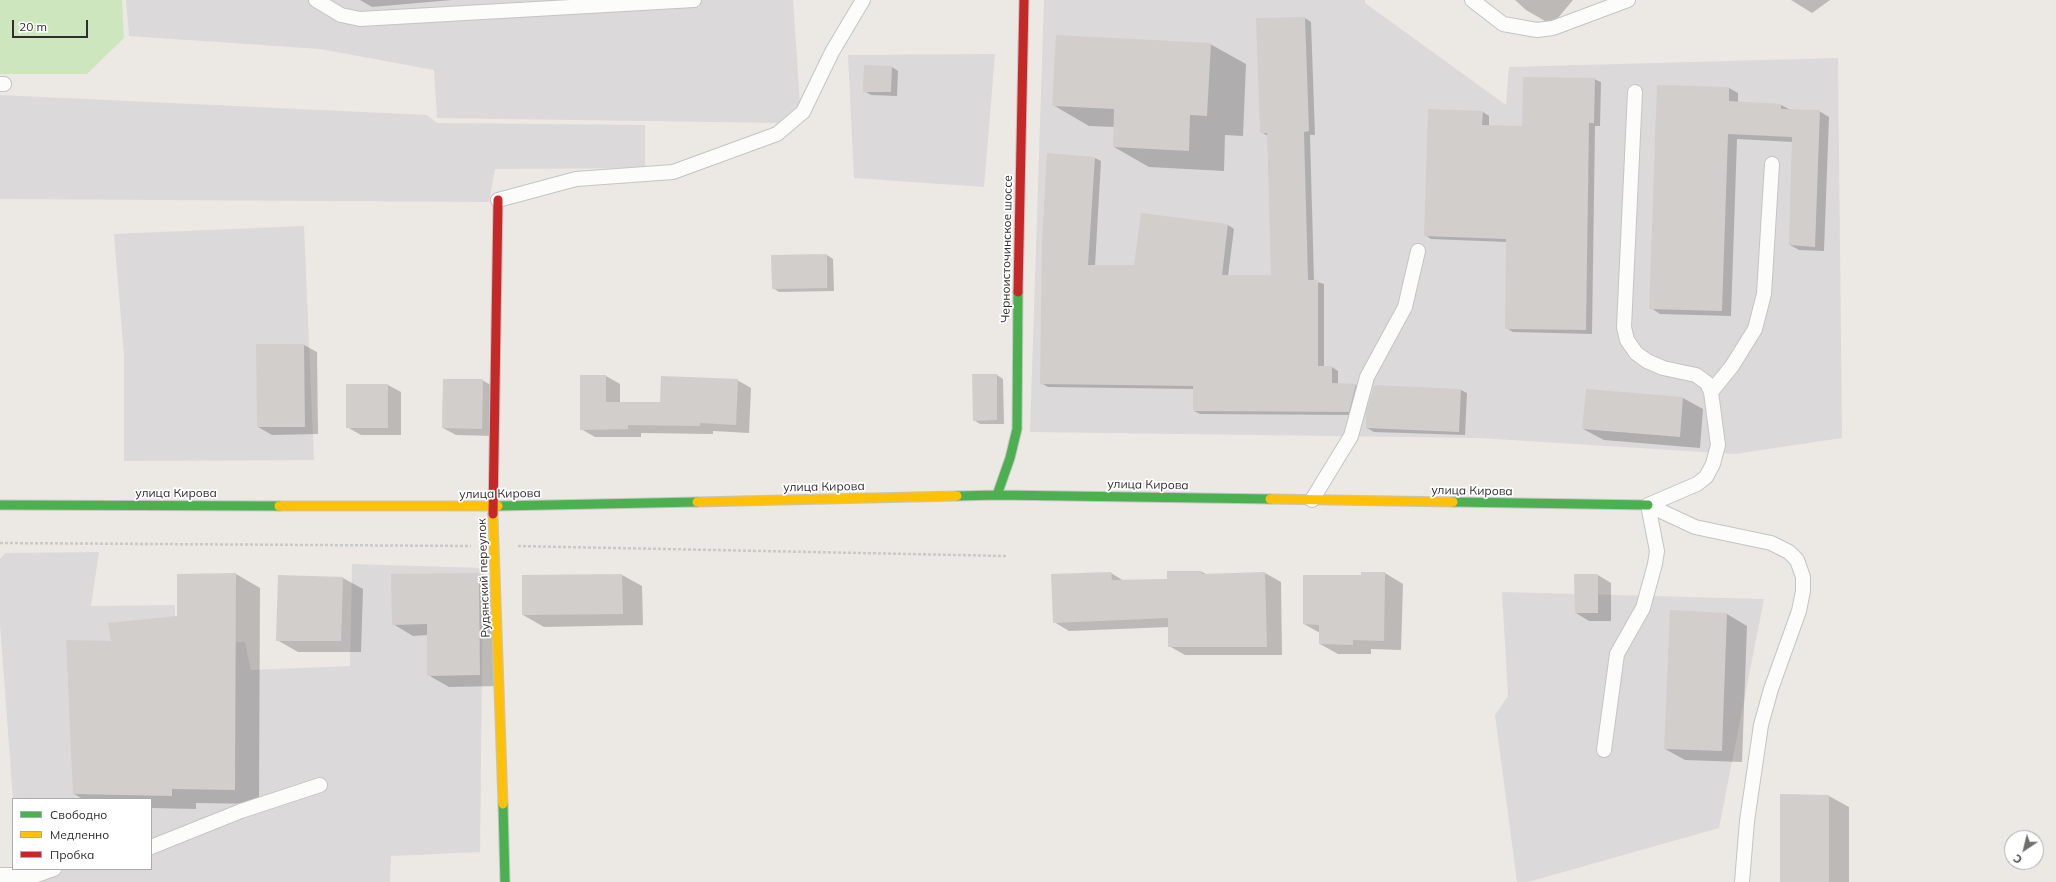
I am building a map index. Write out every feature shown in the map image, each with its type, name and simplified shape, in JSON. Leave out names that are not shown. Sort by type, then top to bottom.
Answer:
[{"type":"main road","name":"Черноисточинское шоссе","points":[[997,495],[1010,458],[1017,429],[1019,198],[1024,0]]},
{"type":"main road","name":"Рудянский переулок","points":[[498,200],[494,506],[505,882]]},
{"type":"main road","name":"улица Кирова","points":[[0,505],[494,506],[997,495],[1648,504]]},
{"type":"lane","points":[[316,0],[341,15],[360,19],[694,0]]},
{"type":"lane","points":[[498,200],[576,179],[673,172],[777,134],[803,112],[832,52],[863,0]]},
{"type":"lane","points":[[1472,0],[1503,24],[1537,30],[1553,28],[1628,0]]},
{"type":"lane","points":[[1635,92],[1624,327],[1627,340],[1636,353],[1648,361],[1663,368],[1696,375],[1707,383],[1711,392],[1718,445],[1713,464],[1706,477],[1698,484],[1648,504]]},
{"type":"lane","points":[[1711,392],[1732,366],[1755,328],[1764,294],[1772,164]]},
{"type":"lane","points":[[1312,500],[1351,436],[1367,377],[1405,307],[1418,251]]},
{"type":"lane","points":[[1604,750],[1617,654],[1643,608],[1655,564],[1657,551],[1648,504]]},
{"type":"lane","points":[[1648,504],[1696,527],[1776,546],[1788,552],[1796,560],[1803,577],[1799,612],[1774,682],[1761,725],[1747,821],[1742,882]]},
{"type":"lane","points":[[152,847],[241,811],[320,785]]},
{"type":"lane","points":[[0,876],[37,875],[51,870]]},
{"type":"shaded area","points":[[126,0],[793,0],[800,103],[780,123],[437,118],[434,70],[320,49],[129,36]]},
{"type":"shaded area","points":[[1044,0],[1365,0],[1365,3],[1506,105],[1509,67],[1838,58],[1842,438],[1735,454],[1479,438],[1030,432]]},
{"type":"shaded area","points":[[995,54],[984,187],[854,178],[848,55]]},
{"type":"shaded area","points":[[0,95],[427,115],[437,123],[645,125],[645,168],[495,169],[489,202],[0,199]]},
{"type":"shaded area","points":[[304,226],[314,460],[124,461],[124,355],[114,234]]},
{"type":"shaded area","points":[[99,552],[91,606],[175,605],[175,641],[245,642],[251,670],[350,666],[352,564],[483,568],[480,852],[391,856],[390,882],[8,882],[12,868],[12,870],[152,870],[152,798],[13,798],[0,624],[0,559],[5,553]]},
{"type":"shaded area","points":[[1502,592],[1764,599],[1719,828],[1528,882],[1517,882],[1495,715],[1508,696]]},
{"type":"green space","points":[[0,0],[122,0],[124,38],[87,74],[0,74]]},
{"type":"building","points":[[1305,17],[1309,131],[1304,132],[1308,280],[1318,280],[1318,366],[1332,366],[1332,383],[1356,384],[1349,412],[1193,411],[1193,386],[1040,384],[1042,242],[1047,153],[1095,157],[1088,265],[1134,265],[1141,213],[1228,224],[1222,275],[1271,275],[1267,133],[1260,133],[1256,18]]},
{"type":"building","points":[[1056,35],[1211,43],[1207,116],[1190,115],[1189,151],[1113,147],[1114,109],[1052,106]]},
{"type":"building","points":[[864,65],[892,66],[891,92],[863,92]]},
{"type":"building","points":[[1523,77],[1595,78],[1594,123],[1589,123],[1586,330],[1505,329],[1506,239],[1424,236],[1428,109],[1483,111],[1482,125],[1522,126]]},
{"type":"building","points":[[1657,85],[1729,87],[1729,101],[1781,104],[1781,109],[1820,110],[1815,247],[1789,245],[1792,137],[1728,134],[1722,311],[1649,309]]},
{"type":"building","points":[[827,254],[827,288],[772,289],[771,255]]},
{"type":"building","points":[[256,344],[304,344],[305,427],[257,427]]},
{"type":"building","points":[[972,374],[997,374],[997,420],[973,421]]},
{"type":"building","points":[[580,375],[606,375],[606,402],[660,402],[661,376],[738,379],[736,425],[700,423],[700,426],[628,425],[628,429],[580,430]]},
{"type":"building","points":[[443,379],[483,379],[482,429],[442,428]]},
{"type":"building","points":[[346,384],[388,384],[388,428],[346,428]]},
{"type":"building","points":[[1374,385],[1461,389],[1459,432],[1366,428],[1366,412]]},
{"type":"building","points":[[1586,389],[1683,397],[1680,437],[1582,429]]},
{"type":"building","points":[[1167,571],[1202,571],[1202,574],[1265,572],[1267,647],[1168,647],[1168,618],[1053,623],[1051,574],[1111,572],[1112,580],[1167,579]]},
{"type":"building","points":[[1361,572],[1385,572],[1384,641],[1353,640],[1353,645],[1319,644],[1319,625],[1303,624],[1303,575],[1361,575]]},
{"type":"building","points":[[236,573],[235,790],[172,789],[172,796],[73,794],[66,640],[111,641],[108,623],[177,616],[177,574]]},
{"type":"building","points":[[479,573],[480,675],[427,676],[427,624],[392,625],[391,574]]},
{"type":"building","points":[[622,574],[623,614],[522,615],[522,575]]},
{"type":"building","points":[[1574,574],[1598,574],[1598,613],[1575,613]]},
{"type":"building","points":[[278,575],[343,577],[341,641],[276,641]]},
{"type":"building","points":[[1670,610],[1727,613],[1722,751],[1664,749]]},
{"type":"building","points":[[1780,794],[1829,795],[1829,882],[1780,882]]},
{"type":"traffic: fast","points":[[957,496],[997,495],[1010,458],[1017,429],[1018,292]]},
{"type":"traffic: fast","points":[[997,495],[1270,499]]},
{"type":"traffic: fast","points":[[498,506],[697,502]]},
{"type":"traffic: fast","points":[[1453,502],[1648,505]]},
{"type":"traffic: fast","points":[[0,505],[279,506]]},
{"type":"traffic: fast","points":[[503,804],[505,882]]},
{"type":"traffic: slow","points":[[697,502],[957,496]]},
{"type":"traffic: slow","points":[[1270,499],[1453,502]]},
{"type":"traffic: slow","points":[[279,506],[498,506]]},
{"type":"traffic: slow","points":[[493,514],[503,804]]},
{"type":"traffic: jam","points":[[1018,292],[1024,0]]},
{"type":"traffic: jam","points":[[493,514],[498,200]]}]
